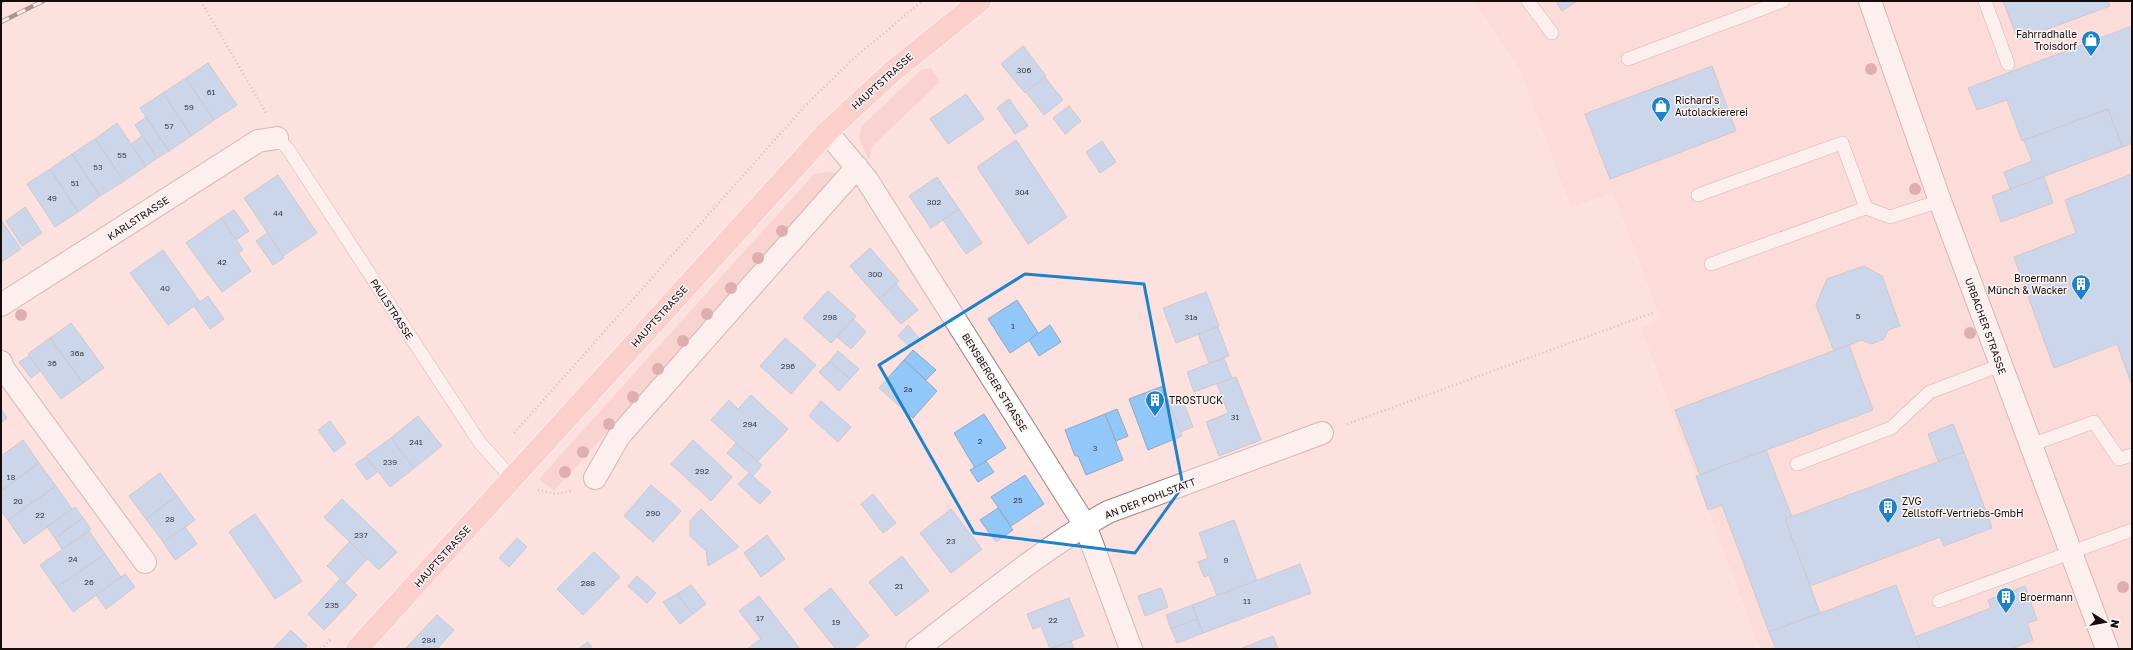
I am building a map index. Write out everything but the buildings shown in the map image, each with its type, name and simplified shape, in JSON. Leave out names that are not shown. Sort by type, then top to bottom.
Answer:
[{"type":"main road","name":"HAUPTSTRASSE","points":[[357,649],[827,132],[893,71],[980,1]]},
{"type":"street","name":"URBACHER STRASSE","points":[[1870,1],[1940,201],[2107,649]]},
{"type":"street","name":"BENSBERGER STRASSE","points":[[827,132],[857,167],[1085,525],[1131,649]]},
{"type":"street","name":"KARLSTRASSE","points":[[1,305],[258,141],[277,138]]},
{"type":"street","points":[[595,478],[619,436],[857,167]]},
{"type":"street","points":[[1,362],[3,368],[145,562]]},
{"type":"street","name":"AN DER POHLSTATT","points":[[917,649],[1036,559],[1085,525],[1108,512],[1322,433]]},
{"type":"lane","points":[[1528,1],[1552,33]]},
{"type":"lane","points":[[1628,59],[1784,1]]},
{"type":"lane","points":[[1985,1],[2008,64]]},
{"type":"lane","name":"PAULSTRASSE","points":[[277,138],[292,156],[480,442],[512,478]]},
{"type":"lane","points":[[1698,195],[1842,143],[1866,208]]},
{"type":"lane","points":[[1711,264],[1866,208],[1890,217],[1940,201]]},
{"type":"lane","points":[[1797,464],[1891,428],[1930,392],[2001,365]]},
{"type":"lane","points":[[2031,444],[2094,422],[2120,459],[2132,455]]},
{"type":"lane","points":[[1939,601],[2071,554],[2132,530]]},
{"type":"path","points":[[201,1],[273,123],[277,138]]},
{"type":"path","points":[[494,459],[552,389],[804,107],[853,58],[922,1]]},
{"type":"path","points":[[1322,433],[1655,312]]},
{"type":"path","points":[[512,478],[531,488],[545,493],[556,494],[565,493],[595,478]]},
{"type":"path","points":[[321,649],[332,638]]},
{"type":"highlighted area","points":[[1025,274],[1144,284],[1183,486],[1135,553],[974,533],[879,365]]},
{"type":"shaded area","points":[[1474,1],[2132,1],[2132,649],[1760,649],[1641,328],[1661,320],[1613,192],[1571,208],[1519,67]]},
{"type":"shaded area","points":[[931,68],[940,82],[872,146],[869,160],[859,139],[861,127],[921,70]]},
{"type":"shaded area","points":[[828,172],[840,173],[554,491],[539,479],[814,174]]},
{"type":"railway","points":[[1,22],[43,1]]},
{"type":"place","name":"Fahrradhalle Troisdorf","points":[[2091,57]]},
{"type":"place","name":"Richard's Autolackiererei","points":[[1661,123]]},
{"type":"place","name":"Broermann Münch & Wacker","points":[[2081,301]]},
{"type":"place","name":"TROSTUCK","points":[[1155,417]]},
{"type":"place","name":"ZVG Zellstoff-Vertriebs-GmbH","points":[[1888,524]]},
{"type":"place","name":"Broermann","points":[[2006,614]]}]
